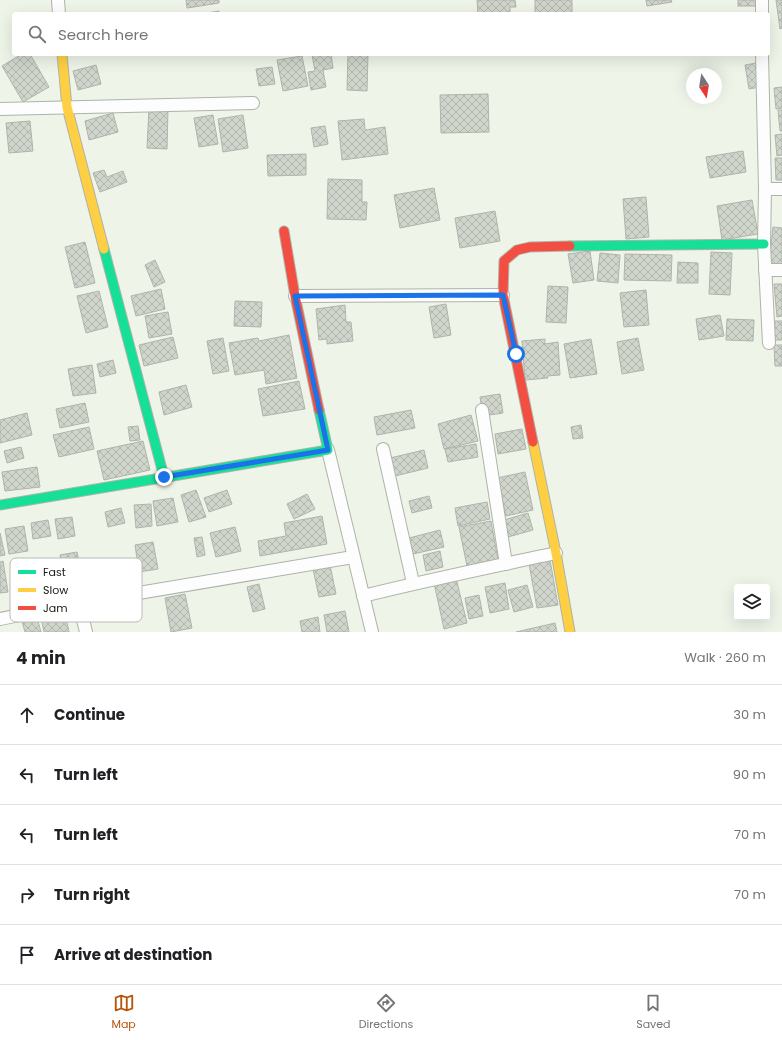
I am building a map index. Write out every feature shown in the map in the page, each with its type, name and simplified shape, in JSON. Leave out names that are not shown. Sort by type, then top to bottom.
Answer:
[{"type":"street","points":[[58,0],[59,12]]},
{"type":"street","points":[[762,0],[762,12]]},
{"type":"street","points":[[62,56],[67,107],[164,477]]},
{"type":"street","points":[[762,56],[765,189],[764,244],[768,343]]},
{"type":"street","points":[[0,108],[253,103]]},
{"type":"street","points":[[765,189],[782,189]]},
{"type":"street","points":[[284,231],[295,296],[328,450],[372,632]]},
{"type":"street","points":[[570,632],[556,553],[503,295],[504,261],[517,250],[530,247],[764,244]]},
{"type":"street","points":[[765,270],[782,270]]},
{"type":"street","points":[[295,296],[503,295]]},
{"type":"street","points":[[482,410],[506,564]]},
{"type":"street","points":[[383,449],[413,583]]},
{"type":"street","points":[[0,505],[328,450]]},
{"type":"street","points":[[363,596],[413,583],[556,553]]},
{"type":"street","points":[[142,592],[353,556]]},
{"type":"street","points":[[0,619],[10,617]]},
{"type":"street","points":[[84,622],[86,632]]},
{"type":"building","points":[[186,0],[219,0],[219,3],[187,8]]},
{"type":"building","points":[[477,0],[515,0],[516,7],[510,7],[510,12],[478,12]]},
{"type":"building","points":[[535,0],[572,0],[572,12],[535,12]]},
{"type":"building","points":[[646,0],[671,0],[672,2],[647,6]]},
{"type":"building","points":[[738,0],[759,0],[759,6],[738,6]]},
{"type":"building","points":[[776,0],[782,0],[782,28],[780,29]]},
{"type":"building","points":[[19,56],[31,56],[49,87],[23,102],[2,66]]},
{"type":"building","points":[[302,56],[308,86],[283,91],[277,60]]},
{"type":"building","points":[[312,56],[331,56],[333,68],[323,70],[326,87],[311,90],[308,72],[315,71]]},
{"type":"building","points":[[348,56],[368,56],[367,91],[347,90]]},
{"type":"building","points":[[756,63],[760,87],[749,89],[745,65]]},
{"type":"building","points":[[96,65],[101,84],[78,90],[73,71]]},
{"type":"building","points":[[272,67],[275,84],[259,86],[256,69]]},
{"type":"building","points":[[782,87],[782,108],[776,109],[774,88]]},
{"type":"building","points":[[488,94],[489,132],[441,133],[440,95]]},
{"type":"building","points":[[149,108],[168,108],[167,149],[147,148]]},
{"type":"building","points":[[778,110],[782,110],[782,131],[780,131]]},
{"type":"building","points":[[113,113],[118,132],[89,140],[85,121]]},
{"type":"building","points":[[213,115],[218,144],[199,147],[194,118]]},
{"type":"building","points":[[243,115],[248,148],[223,152],[218,119]]},
{"type":"building","points":[[364,119],[365,130],[385,127],[388,154],[342,160],[338,121]]},
{"type":"building","points":[[30,121],[33,151],[9,153],[6,123]]},
{"type":"building","points":[[325,126],[328,144],[314,147],[311,128]]},
{"type":"building","points":[[782,134],[782,155],[777,156],[775,135]]},
{"type":"building","points":[[743,151],[746,172],[710,178],[706,157]]},
{"type":"building","points":[[306,154],[306,175],[268,176],[267,155]]},
{"type":"building","points":[[775,158],[782,158],[782,180],[776,180]]},
{"type":"building","points":[[104,170],[107,177],[123,171],[127,182],[100,192],[93,173]]},
{"type":"building","points":[[328,179],[362,180],[362,202],[367,202],[366,220],[327,219]]},
{"type":"building","points":[[434,188],[440,220],[400,228],[394,195]]},
{"type":"building","points":[[646,197],[649,237],[626,239],[623,199]]},
{"type":"building","points":[[752,200],[758,234],[722,240],[717,206]]},
{"type":"building","points":[[495,211],[500,241],[460,248],[455,218]]},
{"type":"building","points":[[773,227],[782,228],[782,265],[769,264]]},
{"type":"building","points":[[85,242],[95,283],[75,288],[65,247]]},
{"type":"building","points":[[590,251],[594,280],[573,283],[568,254]]},
{"type":"building","points":[[711,252],[732,253],[730,295],[709,294]]},
{"type":"building","points":[[600,253],[620,255],[618,283],[597,281]]},
{"type":"building","points":[[625,254],[672,255],[671,281],[624,280]]},
{"type":"building","points":[[155,260],[165,282],[154,287],[145,265]]},
{"type":"building","points":[[678,262],[698,263],[698,283],[677,283]]},
{"type":"building","points":[[774,284],[782,284],[782,316],[777,317]]},
{"type":"building","points":[[548,286],[568,287],[566,323],[546,322]]},
{"type":"building","points":[[161,289],[165,309],[136,316],[131,296]]},
{"type":"building","points":[[646,290],[649,325],[624,327],[620,293]]},
{"type":"building","points":[[99,291],[108,327],[86,333],[77,296]]},
{"type":"building","points":[[235,301],[262,302],[261,327],[234,326]]},
{"type":"building","points":[[446,304],[451,335],[434,338],[429,307]]},
{"type":"building","points":[[345,305],[346,322],[351,322],[353,341],[327,344],[327,339],[319,340],[316,309]]},
{"type":"building","points":[[168,312],[172,334],[149,338],[145,316]]},
{"type":"building","points":[[720,315],[724,336],[699,340],[696,319]]},
{"type":"building","points":[[727,319],[754,320],[753,341],[726,340]]},
{"type":"building","points":[[775,321],[782,321],[782,340],[774,340]]},
{"type":"building","points":[[289,335],[297,378],[266,384],[264,370],[235,375],[229,343],[258,338],[259,341]]},
{"type":"building","points":[[173,337],[178,358],[144,366],[139,345]]},
{"type":"building","points":[[223,338],[229,371],[213,374],[207,341]]},
{"type":"building","points":[[638,338],[644,370],[622,374],[617,342]]},
{"type":"building","points":[[545,339],[545,344],[558,342],[560,375],[547,376],[548,378],[525,380],[522,341]]},
{"type":"building","points":[[591,339],[597,374],[570,378],[564,344]]},
{"type":"building","points":[[774,345],[782,345],[782,366],[775,366]]},
{"type":"building","points":[[113,360],[116,373],[100,377],[97,364]]},
{"type":"building","points":[[92,365],[96,393],[73,396],[68,369]]},
{"type":"building","points":[[299,381],[305,409],[263,416],[258,389]]},
{"type":"building","points":[[186,385],[192,407],[164,415],[159,392]]},
{"type":"building","points":[[500,394],[503,413],[483,416],[480,397]]},
{"type":"building","points":[[85,403],[89,422],[60,428],[56,409]]},
{"type":"building","points":[[411,410],[415,428],[377,435],[374,417]]},
{"type":"building","points":[[27,413],[32,435],[0,443],[0,420]]},
{"type":"building","points":[[471,415],[478,441],[444,449],[438,424]]},
{"type":"building","points":[[581,425],[583,438],[573,439],[571,427]]},
{"type":"building","points":[[138,426],[140,440],[130,441],[128,427]]},
{"type":"building","points":[[89,427],[94,449],[59,457],[53,435]]},
{"type":"building","points":[[522,429],[526,449],[498,454],[495,434]]},
{"type":"building","points":[[143,441],[150,470],[104,480],[97,451]]},
{"type":"building","points":[[476,444],[478,457],[448,462],[445,449]]},
{"type":"building","points":[[21,447],[24,458],[7,463],[4,451]]},
{"type":"building","points":[[424,450],[428,468],[395,476],[390,458]]},
{"type":"building","points":[[37,467],[40,487],[5,491],[2,472]]},
{"type":"building","points":[[525,472],[533,510],[506,516],[497,478]]},
{"type":"building","points":[[196,490],[206,517],[189,522],[181,495]]},
{"type":"building","points":[[227,490],[232,504],[209,512],[204,498]]},
{"type":"building","points":[[307,494],[315,509],[294,519],[287,504]]},
{"type":"building","points":[[429,496],[432,508],[412,513],[409,501]]},
{"type":"building","points":[[173,498],[178,522],[157,526],[153,501]]},
{"type":"building","points":[[487,502],[490,519],[458,526],[455,508]]},
{"type":"building","points":[[151,504],[152,526],[136,528],[134,505]]},
{"type":"building","points":[[121,508],[125,523],[108,527],[105,512]]},
{"type":"building","points":[[528,513],[533,530],[508,537],[504,520]]},
{"type":"building","points":[[322,516],[327,544],[260,556],[258,541],[286,536],[284,523]]},
{"type":"building","points":[[72,517],[75,536],[58,539],[55,519]]},
{"type":"building","points":[[48,520],[51,536],[33,539],[31,523]]},
{"type":"building","points":[[491,521],[498,560],[467,566],[459,527]]},
{"type":"building","points":[[24,526],[28,551],[9,554],[5,529]]},
{"type":"building","points":[[235,527],[241,551],[216,557],[210,533]]},
{"type":"building","points":[[440,530],[444,547],[413,554],[409,538]]},
{"type":"building","points":[[0,533],[5,555],[0,556]]},
{"type":"building","points":[[202,537],[205,555],[197,557],[194,538]]},
{"type":"building","points":[[153,542],[158,569],[142,572],[142,558],[137,558],[135,545]]},
{"type":"building","points":[[440,551],[443,567],[426,571],[423,555]]},
{"type":"building","points":[[77,552],[78,558],[61,558],[60,555]]},
{"type":"building","points":[[550,560],[558,605],[537,608],[529,564]]},
{"type":"building","points":[[3,561],[8,592],[0,593],[0,562]]},
{"type":"building","points":[[330,565],[336,594],[319,597],[313,569]]},
{"type":"building","points":[[456,578],[467,623],[444,629],[434,583]]},
{"type":"building","points":[[505,583],[509,609],[490,613],[485,587]]},
{"type":"building","points":[[259,584],[265,609],[253,612],[247,587]]},
{"type":"building","points":[[527,585],[533,607],[514,612],[508,590]]},
{"type":"building","points":[[185,594],[192,628],[171,632],[165,598]]},
{"type":"building","points":[[479,595],[483,616],[469,619],[465,598]]},
{"type":"building","points":[[345,611],[349,632],[327,632],[324,615]]},
{"type":"building","points":[[318,617],[320,632],[302,632],[300,621]]},
{"type":"building","points":[[22,622],[38,622],[41,632],[25,632]]},
{"type":"building","points":[[42,622],[67,622],[69,632],[44,632]]},
{"type":"building","points":[[555,623],[557,632],[516,632]]},
{"type":"traffic: fast","points":[[570,246],[764,244]]},
{"type":"traffic: fast","points":[[104,249],[164,477]]},
{"type":"traffic: fast","points":[[0,505],[328,450],[319,410]]},
{"type":"traffic: slow","points":[[62,56],[67,107],[104,249]]},
{"type":"traffic: slow","points":[[533,442],[556,553],[570,632]]},
{"type":"traffic: jam","points":[[284,231],[295,296],[319,410]]},
{"type":"traffic: jam","points":[[533,442],[503,295],[504,261],[517,250],[530,247],[570,246]]},
{"type":"route","points":[[164,477],[328,450],[295,296],[503,295],[516,354]]}]
